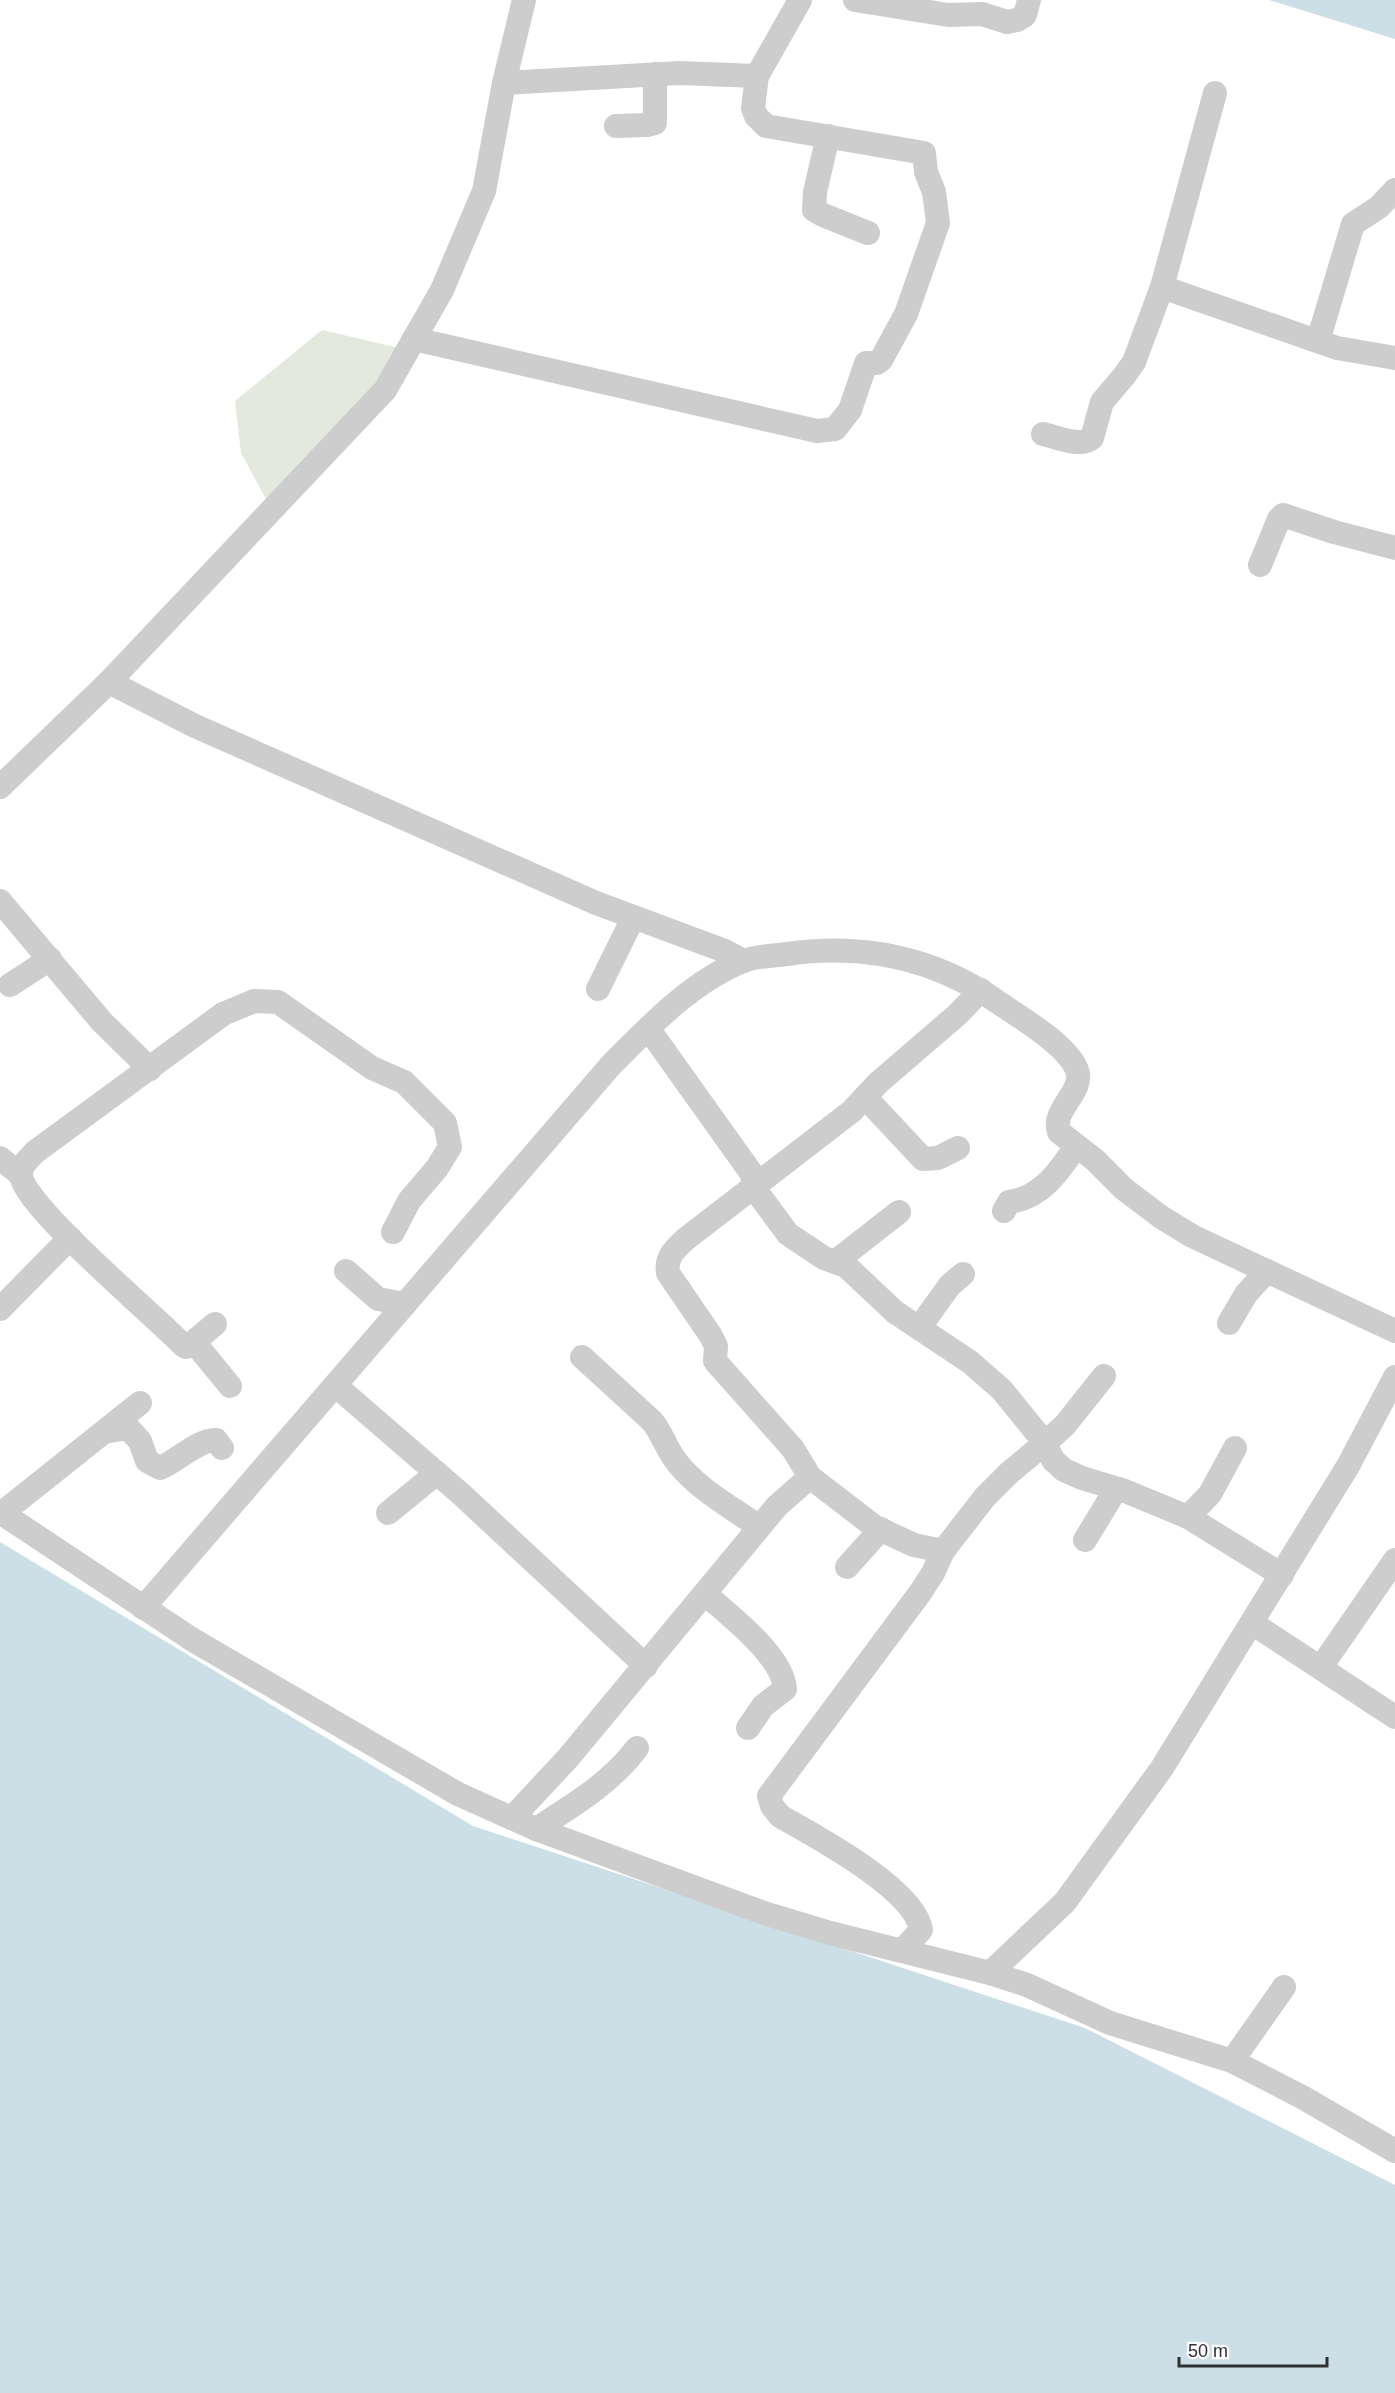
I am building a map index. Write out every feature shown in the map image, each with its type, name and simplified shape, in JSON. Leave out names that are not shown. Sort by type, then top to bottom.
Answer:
[{"type":"street","points":[[0,787],[109,681],[385,390],[442,290],[484,191],[504,83],[524,0]]},
{"type":"street","points":[[414,339],[817,431],[835,429],[850,410],[866,363],[877,363],[881,360],[903,322],[936,232],[938,213],[934,192],[926,172],[924,153],[763,124],[756,116],[753,108],[757,76],[800,0]]},
{"type":"street","points":[[855,0],[948,15],[982,14],[1007,22],[1025,15],[1029,0]]},
{"type":"street","points":[[504,83],[655,74],[757,76]]},
{"type":"street","points":[[616,126],[655,123],[655,74]]},
{"type":"street","points":[[1043,434],[1087,442],[1092,438],[1102,402],[1134,362],[1162,287],[1215,93]]},
{"type":"street","points":[[828,136],[815,192],[814,210],[868,233]]},
{"type":"street","points":[[1318,341],[1353,224],[1379,207],[1395,189]]},
{"type":"street","points":[[1162,287],[1318,341],[1349,350],[1395,358]]},
{"type":"street","points":[[1260,565],[1283,514],[1334,532],[1395,548]]},
{"type":"street","points":[[109,681],[206,730],[633,918],[718,948],[744,960]]},
{"type":"street","points":[[0,901],[102,1022],[150,1069]]},
{"type":"street","points":[[598,989],[633,918]]},
{"type":"street","points":[[143,1608],[604,1074],[663,1014],[698,987],[744,960],[811,951],[854,950],[925,964],[981,990],[1042,1034],[1070,1058],[1077,1070],[1078,1082],[1062,1110],[1057,1127],[1059,1132],[1095,1160],[1124,1189],[1161,1217],[1192,1236],[1395,1331]]},
{"type":"street","points":[[10,985],[50,958]]},
{"type":"street","points":[[943,1551],[914,1545],[881,1529],[810,1477],[793,1449],[715,1361],[716,1346],[711,1336],[667,1269],[669,1258],[679,1245],[852,1111],[878,1083],[957,1015],[981,990]]},
{"type":"street","points":[[215,1324],[194,1342],[186,1347],[183,1345],[70,1238],[24,1186],[21,1167],[35,1152],[223,1014],[254,1000],[278,1002],[372,1068],[404,1082],[445,1124],[450,1147],[437,1168],[409,1201],[393,1232]]},
{"type":"street","points":[[646,1030],[673,1062],[752,1174],[754,1188],[788,1234],[821,1256],[846,1266],[872,1288],[887,1305],[941,1341],[992,1380],[1045,1443],[1053,1460],[1064,1470],[1188,1517],[1282,1575]]},
{"type":"street","points":[[865,1097],[923,1159],[938,1158],[958,1148]]},
{"type":"street","points":[[1004,1211],[1009,1202],[1022,1200],[1038,1192],[1062,1166],[1076,1146]]},
{"type":"street","points":[[0,1158],[21,1175]]},
{"type":"street","points":[[835,1262],[899,1212]]},
{"type":"street","points":[[0,1309],[70,1238]]},
{"type":"street","points":[[346,1271],[378,1299],[405,1304]]},
{"type":"street","points":[[1229,1323],[1246,1294],[1267,1271]]},
{"type":"street","points":[[919,1328],[950,1285],[963,1274]]},
{"type":"street","points":[[194,1342],[230,1386]]},
{"type":"street","points":[[582,1357],[652,1421],[660,1431],[674,1459],[687,1473],[700,1485],[759,1527]]},
{"type":"street","points":[[902,1951],[921,1930],[915,1913],[888,1885],[869,1870],[780,1816],[772,1806],[769,1796],[920,1593],[933,1574],[943,1551],[985,1497],[1065,1425],[1104,1376]]},
{"type":"street","points":[[990,1973],[1065,1902],[1162,1768],[1348,1466],[1395,1377]]},
{"type":"street","points":[[336,1386],[437,1473],[646,1666]]},
{"type":"street","points":[[140,1403],[1,1513],[143,1608],[458,1794],[536,1829],[765,1913],[830,1933],[990,1973],[1027,1986],[1110,2023],[1232,2061],[1302,2097],[1395,2151]]},
{"type":"street","points":[[104,1432],[128,1428],[140,1441],[147,1461],[160,1468],[176,1461],[207,1440],[216,1440],[222,1449]]},
{"type":"street","points":[[1188,1517],[1210,1494],[1235,1448]]},
{"type":"street","points":[[388,1514],[437,1473]]},
{"type":"street","points":[[512,1818],[568,1758],[777,1506],[810,1477]]},
{"type":"street","points":[[1085,1540],[1116,1489]]},
{"type":"street","points":[[847,1567],[881,1529]]},
{"type":"street","points":[[1322,1667],[1395,1560]]},
{"type":"street","points":[[705,1594],[757,1638],[784,1680],[785,1689],[764,1707],[748,1728]]},
{"type":"street","points":[[1252,1623],[1395,1717]]},
{"type":"street","points":[[536,1829],[584,1799],[628,1761],[637,1748]]},
{"type":"street","points":[[1232,2061],[1284,1987]]},
{"type":"shaded area","points":[[1269,0],[1395,0],[1395,39]]},
{"type":"shaded area","points":[[322,330],[399,348],[358,408],[266,499],[241,453],[235,401]]},
{"type":"shaded area","points":[[0,1542],[473,1826],[1085,2028],[1395,2185],[1395,2393],[0,2393]]}]
